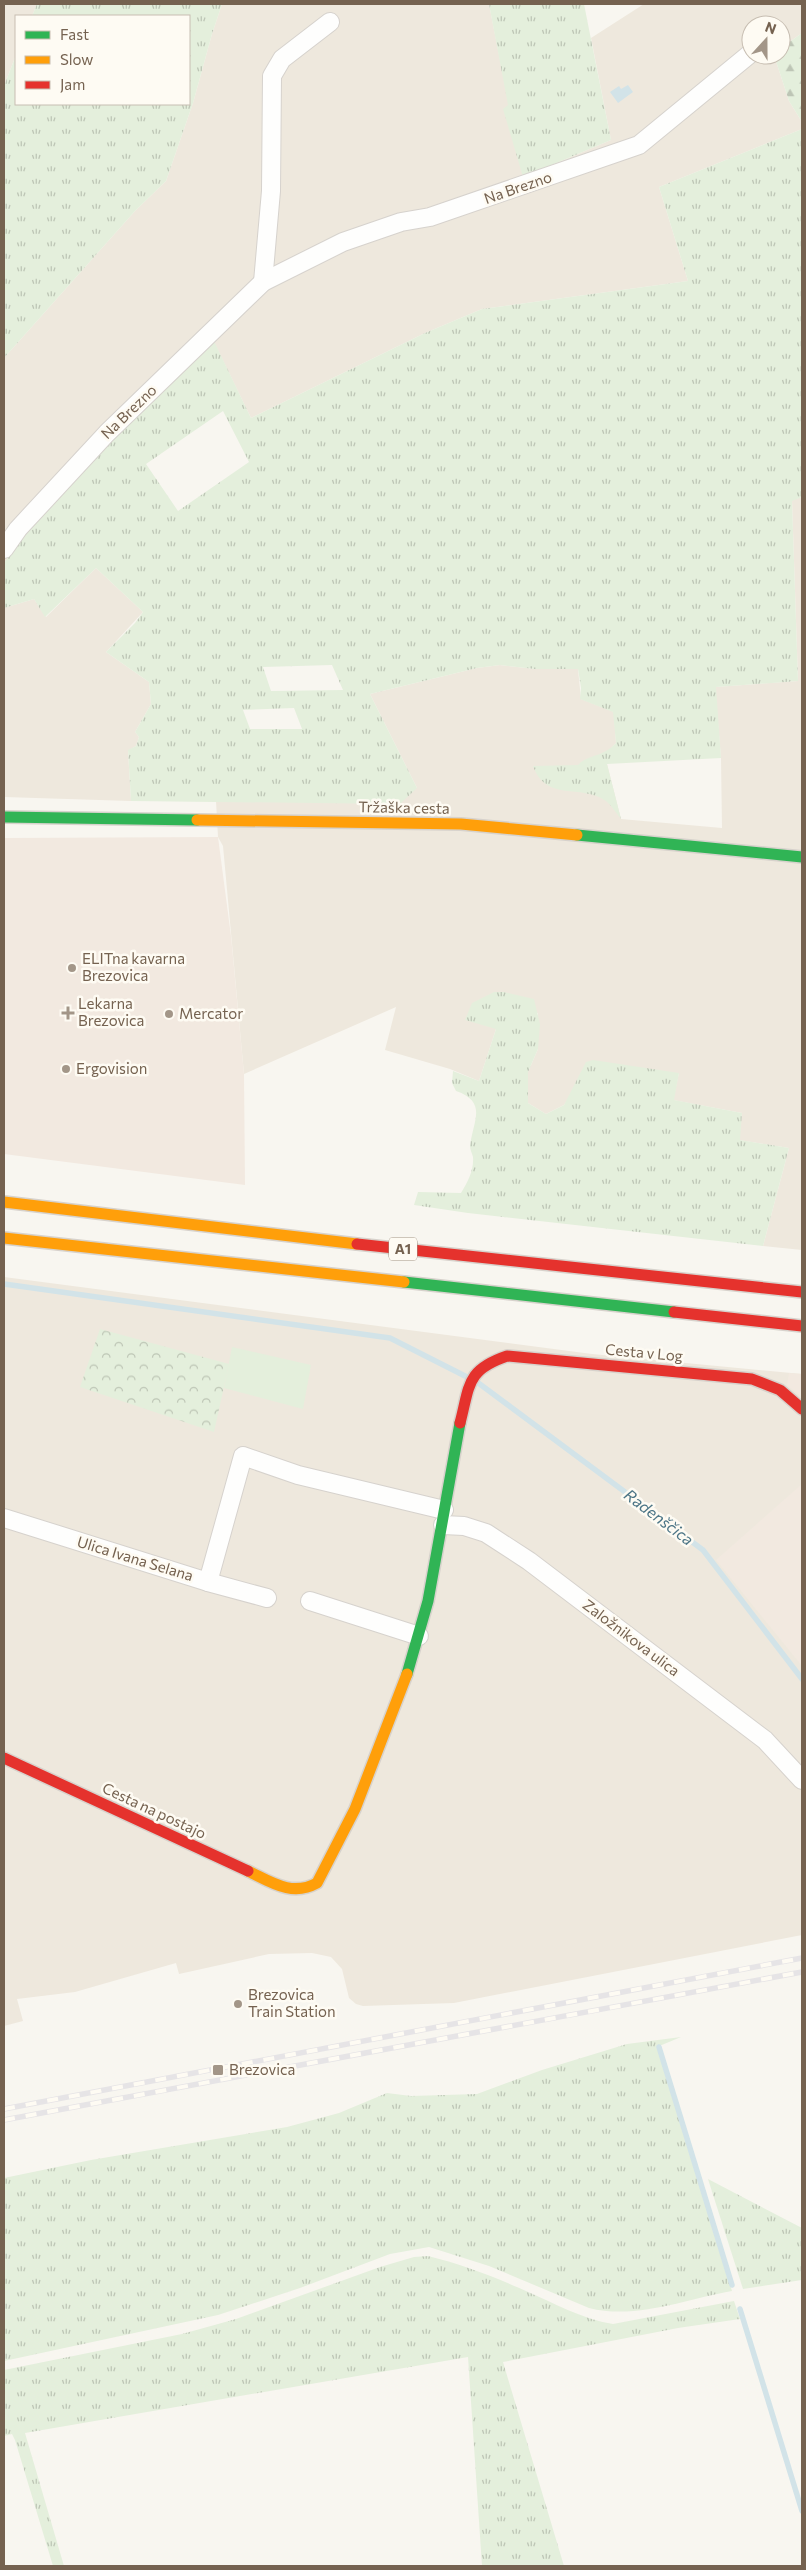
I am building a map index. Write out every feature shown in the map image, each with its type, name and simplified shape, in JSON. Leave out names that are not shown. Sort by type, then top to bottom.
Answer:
[{"type":"main road","name":"Tržaška cesta","points":[[4,817],[462,824],[802,857]]},
{"type":"main road","name":"A1","points":[[4,1202],[409,1250],[802,1292]]},
{"type":"main road","name":"A1","points":[[4,1238],[802,1326]]},
{"type":"main road","name":"Cesta v Log","points":[[444,1517],[456,1441],[470,1386],[478,1370],[486,1363],[507,1356],[752,1379],[768,1383],[786,1392],[802,1409]]},
{"type":"main road","points":[[419,1636],[444,1517]]},
{"type":"main road","name":"Cesta na postajo","points":[[4,1758],[292,1891],[306,1890],[317,1883],[355,1809],[389,1725],[419,1636]]},
{"type":"street","points":[[263,282],[271,191],[272,76],[282,59],[330,22]]},
{"type":"street","name":"Na Brezno","points":[[4,549],[18,529],[107,432],[263,282],[343,242],[401,222],[439,214],[639,146],[741,61]]},
{"type":"street","name":"Založnikova ulica","points":[[208,1582],[243,1456],[298,1475],[444,1517],[486,1533],[529,1561],[765,1740],[802,1780]]},
{"type":"street","name":"Ulica Ivana Selana","points":[[4,1518],[208,1582],[267,1598]]},
{"type":"street","points":[[310,1601],[419,1636]]},
{"type":"shaded area","points":[[4,4],[37,4],[32,15],[15,15],[15,58],[4,86]]},
{"type":"shaded area","points":[[222,4],[489,4],[523,177],[611,140],[591,38],[644,4],[802,4],[802,33],[791,41],[791,15],[741,15],[741,65],[777,65],[789,101],[802,122],[802,129],[659,187],[688,281],[482,309],[425,333],[251,418],[213,340],[4,563],[4,358],[135,211],[166,181],[193,103]]},
{"type":"shaded area","points":[[628,85],[633,92],[618,103],[610,92],[619,86],[621,89]]},
{"type":"shaded area","points":[[802,497],[802,1250],[763,1246],[789,1148],[739,1140],[742,1113],[673,1100],[679,1073],[570,1096],[564,1105],[546,1114],[528,1103],[528,1072],[538,1049],[538,1013],[496,1029],[479,1081],[450,1069],[385,1050],[396,1007],[244,1074],[223,846],[218,837],[216,801],[264,801],[417,788],[370,694],[477,668],[500,665],[535,669],[578,669],[581,699],[614,712],[616,743],[607,753],[607,764],[621,819],[722,828],[721,758],[715,687],[798,681],[792,500]]},
{"type":"shaded area","points":[[96,568],[143,612],[106,652],[149,682],[151,704],[135,732],[139,737],[136,746],[128,751],[131,801],[4,797],[4,608],[34,599],[46,617]]},
{"type":"shaded area","points":[[218,837],[231,936],[244,1074],[245,1185],[4,1154],[4,838]]},
{"type":"shaded area","points":[[4,1277],[592,1354],[802,1374],[802,1935],[454,2003],[363,2006],[356,2004],[349,1998],[342,1969],[331,1957],[312,1953],[269,1954],[179,1974],[176,1963],[75,1992],[17,1999],[23,2021],[4,2026]]},
{"type":"shaded area","points":[[789,1373],[802,1374],[802,1397],[787,1385]]},
{"type":"shaded area","points":[[802,1484],[802,1666],[716,1560]]},
{"type":"green space","points":[[37,4],[222,4],[193,103],[166,181],[135,211],[4,358],[4,86],[15,58],[15,105],[190,105],[190,15],[32,15]]},
{"type":"green space","points":[[489,4],[584,4],[611,140],[523,177],[503,109],[508,105]]},
{"type":"green space","points":[[802,33],[802,122],[789,101],[777,65],[791,65],[791,41]]},
{"type":"green space","points":[[802,129],[802,497],[792,501],[798,681],[716,687],[721,758],[607,764],[621,819],[606,801],[596,796],[555,789],[547,785],[539,777],[533,766],[578,765],[586,759],[611,748],[616,743],[613,712],[580,699],[581,688],[578,669],[535,669],[500,665],[477,668],[370,694],[417,788],[400,804],[131,801],[128,750],[136,746],[139,737],[135,732],[151,704],[149,682],[106,652],[135,623],[143,612],[96,568],[45,617],[34,599],[4,608],[4,563],[23,537],[66,486],[213,339],[251,418],[425,333],[482,309],[688,281],[659,187]],"holes":[[[223,411],[249,462],[178,511],[146,464]],[[332,665],[343,690],[271,691],[263,667]],[[294,708],[302,729],[250,729],[243,710]]]},
{"type":"green space","points":[[494,992],[504,992],[534,999],[540,1024],[538,1049],[528,1072],[528,1103],[546,1114],[564,1105],[586,1062],[593,1060],[679,1073],[674,1100],[742,1113],[740,1140],[789,1148],[763,1246],[468,1213],[414,1205],[418,1192],[461,1193],[470,1176],[473,1167],[473,1157],[470,1146],[476,1113],[472,1101],[466,1095],[456,1091],[452,1083],[453,1071],[479,1081],[496,1029],[465,1020],[472,1003]]},
{"type":"green space","points":[[100,1329],[229,1364],[214,1432],[80,1387]]},
{"type":"green space","points":[[232,1347],[311,1365],[303,1409],[224,1388]]},
{"type":"green space","points":[[681,2037],[657,2047],[732,2291],[643,2310],[607,2311],[589,2308],[489,2266],[429,2247],[390,2254],[300,2288],[218,2315],[4,2361],[4,2178],[91,2160],[287,2127],[339,2113],[387,2093],[411,2096],[477,2094],[542,2070],[627,2044]]},
{"type":"green space","points":[[708,2179],[802,2228],[802,2280],[743,2289]]},
{"type":"green space","points":[[428,2256],[478,2271],[579,2315],[613,2324],[734,2301],[740,2319],[678,2328],[503,2362],[564,2566],[482,2566],[468,2357],[25,2433],[64,2566],[53,2566],[15,2440],[12,2434],[4,2436],[4,2370],[182,2334],[236,2319],[380,2267],[414,2257]]},
{"type":"waterway","points":[[4,1284],[390,1338],[469,1378]]},
{"type":"waterway","name":"Radenščica","points":[[477,1382],[703,1550],[802,1679]]},
{"type":"waterway","points":[[659,2047],[732,2285]]},
{"type":"waterway","points":[[740,2309],[802,2511]]},
{"type":"railway","points":[[4,2109],[802,1958]]},
{"type":"railway","points":[[4,2120],[802,1972]]},
{"type":"traffic: fast","points":[[4,817],[197,820]]},
{"type":"traffic: fast","points":[[577,835],[802,857]]},
{"type":"traffic: fast","points":[[404,1282],[674,1312]]},
{"type":"traffic: fast","points":[[407,1674],[428,1601],[460,1423]]},
{"type":"traffic: slow","points":[[197,820],[461,824],[577,835]]},
{"type":"traffic: slow","points":[[4,1202],[357,1244]]},
{"type":"traffic: slow","points":[[4,1238],[404,1282]]},
{"type":"traffic: slow","points":[[248,1871],[273,1883],[290,1888],[299,1889],[317,1883],[355,1809],[407,1674]]},
{"type":"traffic: jam","points":[[357,1244],[802,1292]]},
{"type":"traffic: jam","points":[[674,1312],[802,1326]]},
{"type":"traffic: jam","points":[[460,1423],[472,1380],[484,1367],[507,1356],[752,1379],[780,1390],[802,1409]]},
{"type":"traffic: jam","points":[[4,1758],[248,1871]]},
{"type":"place","name":"ELITna kavarna Brezovica","points":[[72,968]]},
{"type":"place","name":"Lekarna Brezovica","points":[[68,1013]]},
{"type":"place","name":"Mercator","points":[[169,1014]]},
{"type":"place","name":"Ergovision","points":[[66,1069]]},
{"type":"place","name":"Brezovica Train Station","points":[[238,2004]]},
{"type":"place","name":"Brezovica","points":[[218,2070]]}]
